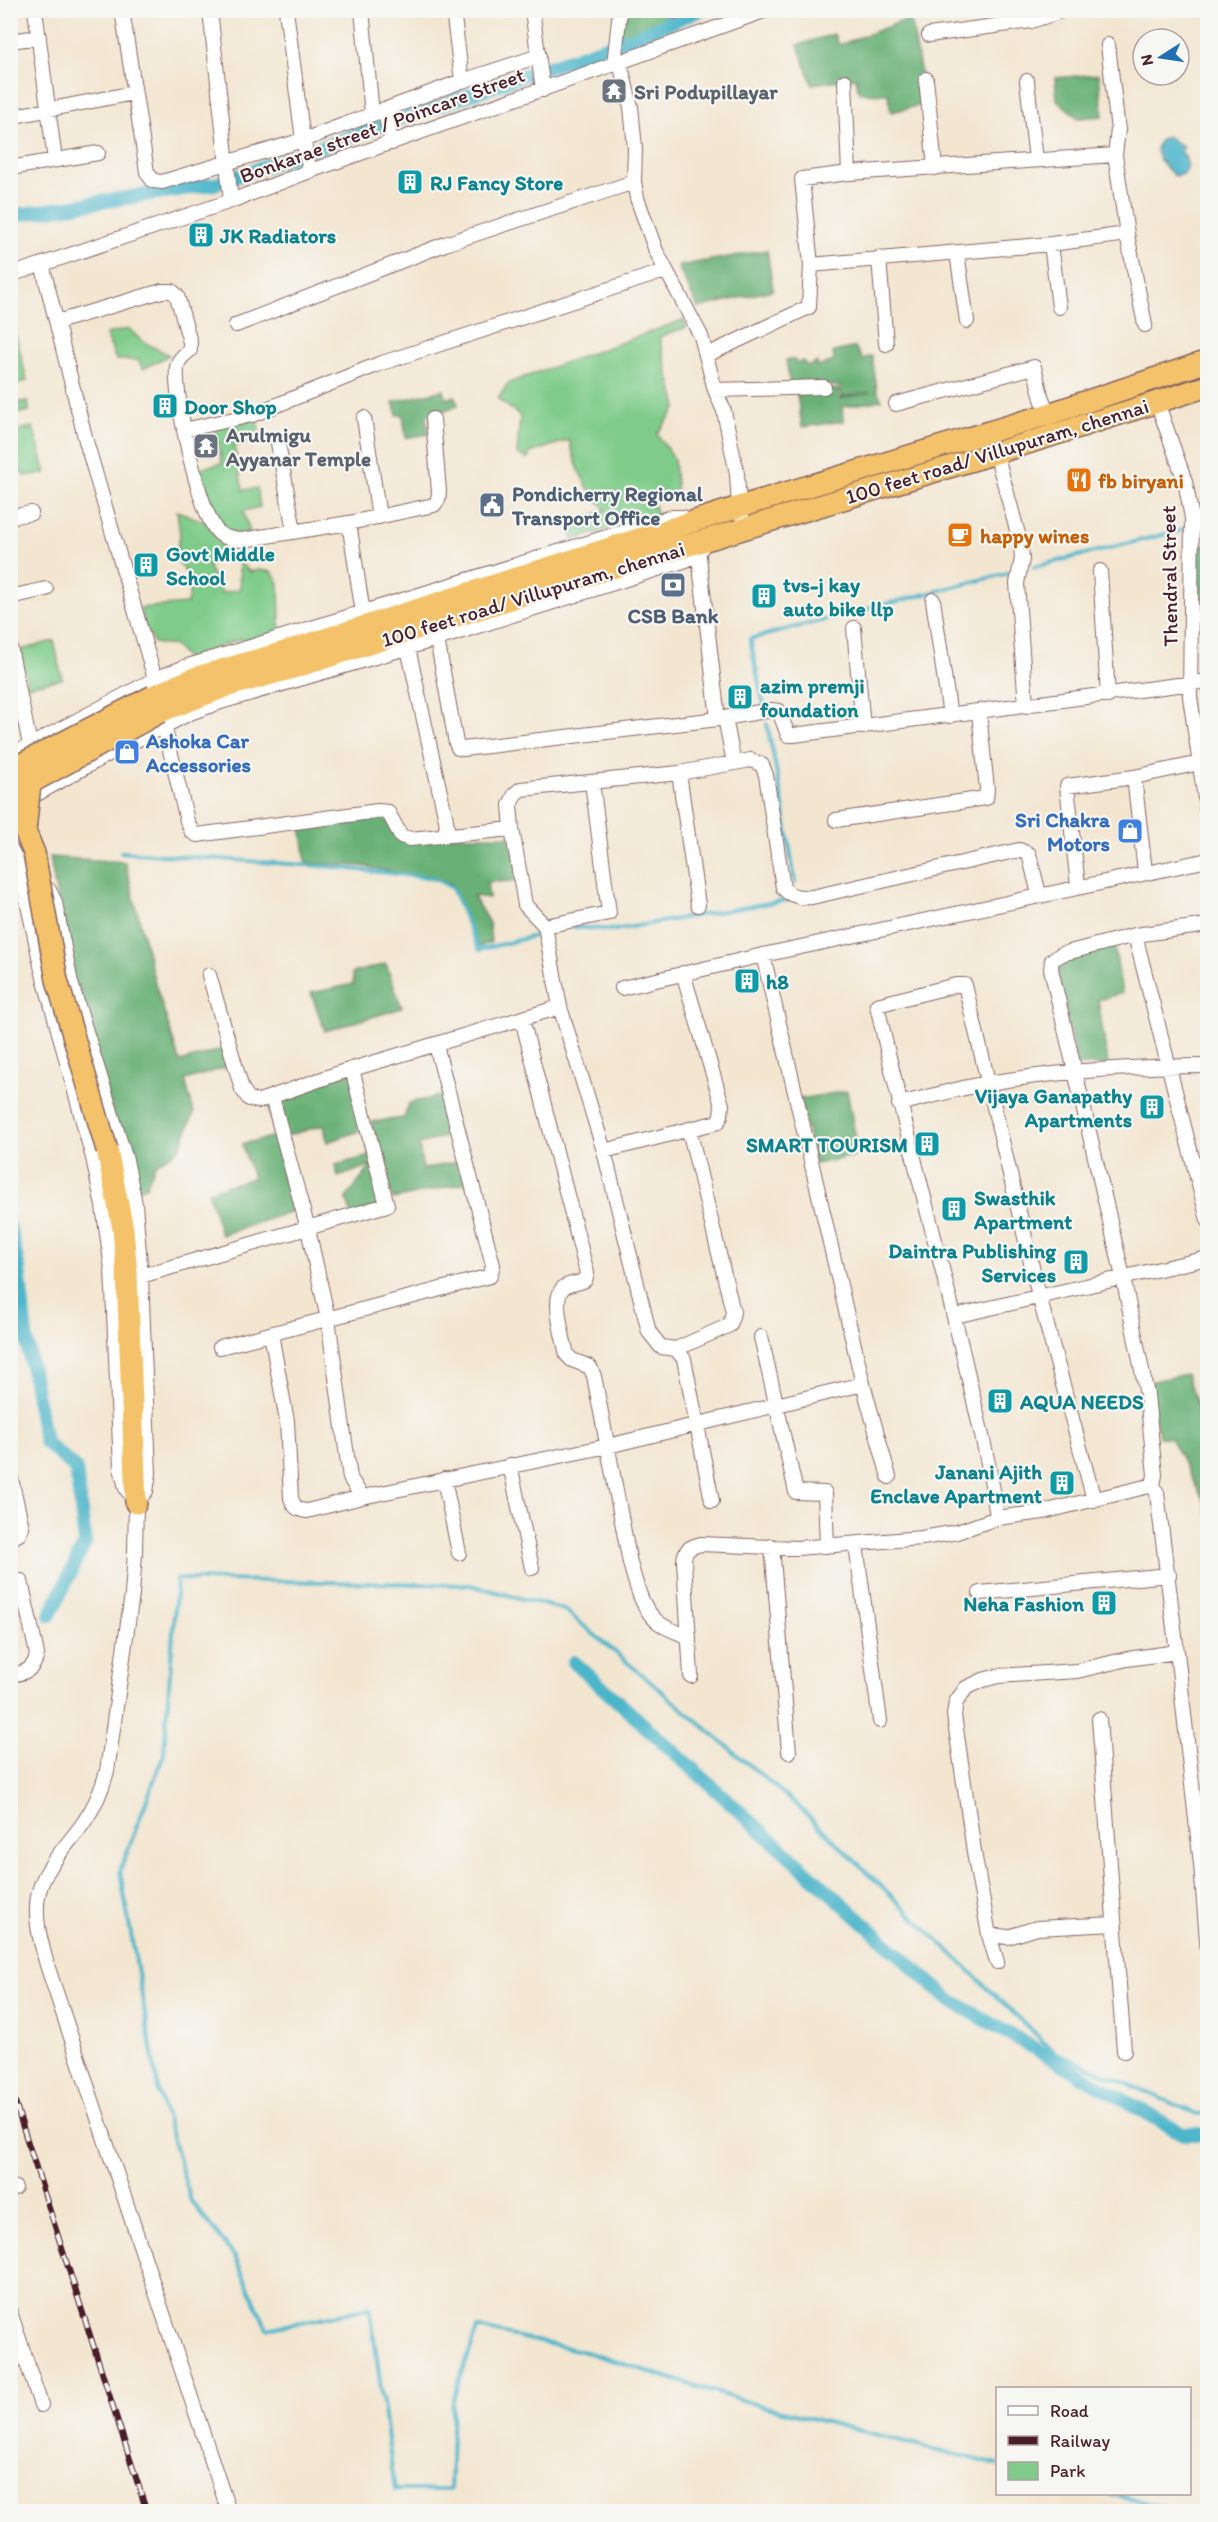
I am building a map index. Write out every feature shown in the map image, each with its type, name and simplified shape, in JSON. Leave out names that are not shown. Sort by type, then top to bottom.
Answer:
[{"type":"highway","name":"100 feet road/ Villupuram, chennai","points":[[698,540],[739,507],[1049,414],[1208,362]]},
{"type":"highway","name":"100 feet road/ Villupuram, chennai","points":[[10,770],[155,704],[290,669],[698,540],[746,528],[996,453],[1208,386]]},
{"type":"highway","name":"100 feet road/ Villupuram, chennai","points":[[10,794],[30,784],[155,704]]},
{"type":"highway","points":[[30,784],[18,828],[36,861],[57,980],[107,1150],[118,1198],[126,1263],[136,1503]]},
{"type":"street","points":[[35,10],[55,160]]},
{"type":"street","points":[[122,10],[147,172],[153,181],[173,181],[303,141],[462,81],[539,56]]},
{"type":"street","points":[[210,10],[231,201]]},
{"type":"street","points":[[286,10],[303,141],[310,170]]},
{"type":"street","points":[[362,10],[378,112],[392,143]]},
{"type":"street","points":[[453,10],[462,81]]},
{"type":"street","points":[[532,10],[543,89]]},
{"type":"street","name":"Bonkarae street / Poincare Street","points":[[10,275],[231,201],[310,170],[767,10]]},
{"type":"street","points":[[929,35],[1031,21],[1064,10]]},
{"type":"street","points":[[620,11],[616,64],[631,107],[635,147],[633,182],[656,252],[701,336],[715,390],[724,411],[737,474],[739,507],[746,528]]},
{"type":"street","points":[[10,42],[39,37]]},
{"type":"street","points":[[1108,45],[1118,130],[1115,155],[1127,234],[1145,325]]},
{"type":"street","points":[[926,79],[935,168]]},
{"type":"street","points":[[845,81],[849,173]]},
{"type":"street","points":[[1027,81],[1036,160]]},
{"type":"street","points":[[10,117],[134,93]]},
{"type":"street","points":[[10,168],[98,153]]},
{"type":"street","points":[[707,355],[809,307],[811,265],[801,178],[1115,155]]},
{"type":"street","points":[[236,325],[445,244],[633,182]]},
{"type":"street","points":[[811,265],[1051,244],[1127,234]]},
{"type":"street","points":[[1051,244],[1059,308]]},
{"type":"street","points":[[957,253],[967,321]]},
{"type":"street","points":[[879,258],[886,344]]},
{"type":"street","points":[[42,264],[155,704],[192,832],[197,835],[378,811],[388,812],[401,836],[410,839],[512,829]]},
{"type":"street","points":[[184,430],[252,415],[378,364],[665,271]]},
{"type":"street","points":[[57,322],[162,291],[172,291],[177,296],[190,342],[190,350],[179,360],[177,369],[179,408],[208,515],[219,533],[231,539],[242,540],[350,523],[428,507],[438,500],[433,419]]},
{"type":"street","points":[[896,404],[1034,367],[1042,399],[1049,414]]},
{"type":"street","points":[[715,390],[824,387]]},
{"type":"street","name":"Thendral Street","points":[[1157,402],[1185,481],[1192,518],[1190,697],[1208,819]]},
{"type":"street","points":[[364,418],[379,517]]},
{"type":"street","points":[[278,443],[294,531]]},
{"type":"street","points":[[996,453],[1021,545],[1022,559],[1017,583],[1026,706]]},
{"type":"street","points":[[10,517],[31,513]]},
{"type":"street","points":[[10,809],[155,704],[210,659],[672,517],[683,517],[698,540],[721,718],[734,763]]},
{"type":"street","points":[[350,523],[363,613]]},
{"type":"street","points":[[10,756],[30,745],[155,704],[225,701],[437,639],[698,540]]},
{"type":"street","points":[[1100,571],[1108,696]]},
{"type":"street","points":[[10,597],[46,589]]},
{"type":"street","points":[[933,600],[950,716]]},
{"type":"street","points":[[854,628],[863,728]]},
{"type":"street","points":[[437,639],[458,748],[721,718],[772,710],[779,711],[788,735],[863,728],[1208,681]]},
{"type":"street","points":[[10,647],[30,745]]},
{"type":"street","points":[[408,648],[445,815],[447,826],[444,835]]},
{"type":"street","points":[[836,820],[986,798],[979,712]]},
{"type":"street","points":[[689,1129],[733,1311],[730,1325],[676,1349],[661,1347],[649,1332],[604,1151],[560,1007],[545,926],[525,905],[510,805],[515,794],[521,789],[679,773],[751,760],[762,765],[766,775],[783,888],[788,893],[801,898],[812,897],[1019,850],[1029,854],[1039,894]]},
{"type":"street","points":[[1078,886],[1066,786],[1134,777],[1200,763]]},
{"type":"street","points":[[679,773],[698,905]]},
{"type":"street","points":[[1134,777],[1145,871]]},
{"type":"street","points":[[545,926],[609,913],[592,782]]},
{"type":"street","points":[[10,848],[18,863],[24,886],[42,970],[93,1158],[103,1206],[112,1269],[121,1468],[126,1488],[136,1503],[132,1594],[107,1771],[98,1798],[85,1820],[44,1877],[38,1894],[36,1919],[54,1987],[229,2511]]},
{"type":"street","points":[[622,988],[1039,894],[1208,860]]},
{"type":"street","points":[[24,886],[37,885],[49,890],[55,902],[71,983],[126,1160],[135,1204],[141,1276],[149,1474],[146,1491],[136,1503]]},
{"type":"street","points":[[1208,925],[1135,935],[1062,954],[1052,960],[1051,969],[1123,1277],[1148,1405],[1155,1475],[1153,1485],[1157,1493],[1169,1575],[1204,1864],[1208,1953]]},
{"type":"street","points":[[1135,935],[1208,1220]]},
{"type":"street","points":[[763,955],[863,1384],[889,1477]]},
{"type":"street","points":[[604,1151],[718,1122],[722,1115],[722,1105],[683,973]]},
{"type":"street","points":[[210,975],[242,1089],[249,1099],[259,1101],[352,1069],[560,1007]]},
{"type":"street","points":[[997,1518],[993,1488],[955,1316],[899,1104],[877,1005],[956,985],[965,985],[1039,1296],[1094,1500]]},
{"type":"street","points":[[522,1019],[586,1273],[585,1280],[565,1286],[559,1293],[557,1304],[567,1355],[572,1360],[591,1367],[630,1563],[638,1592],[652,1617],[662,1625],[689,1637]]},
{"type":"street","points":[[220,1347],[490,1276],[493,1271],[473,1181],[436,1045]]},
{"type":"street","points":[[899,1104],[988,1083],[1074,1072],[1167,1066],[1208,1066]]},
{"type":"street","points":[[141,1276],[387,1205],[352,1069]]},
{"type":"street","points":[[76,1095],[104,1087]]},
{"type":"street","points":[[272,1098],[308,1229],[328,1319],[350,1478],[362,1497]]},
{"type":"street","points":[[955,1316],[1208,1258]]},
{"type":"street","points":[[271,1334],[287,1421],[291,1463],[290,1491],[293,1506],[307,1511],[444,1479],[608,1446],[863,1384]]},
{"type":"street","points":[[761,1337],[796,1492],[825,1493],[827,1546]]},
{"type":"street","points":[[676,1349],[684,1359],[712,1501]]},
{"type":"street","points":[[510,1465],[532,1568]]},
{"type":"street","points":[[10,1474],[22,1527],[19,1534],[10,1539]]},
{"type":"street","points":[[444,1479],[459,1553]]},
{"type":"street","points":[[691,1676],[685,1552],[691,1546],[701,1544],[856,1545],[957,1532],[997,1518],[1042,1512],[1153,1485]]},
{"type":"street","points":[[856,1545],[880,1721]]},
{"type":"street","points":[[772,1546],[789,1752]]},
{"type":"street","points":[[980,1593],[1169,1575]]},
{"type":"street","points":[[10,1675],[28,1671],[35,1664],[37,1654],[21,1581]]},
{"type":"street","points":[[997,1962],[989,1935],[962,1774],[954,1715],[956,1702],[966,1688],[998,1676],[1077,1671],[1127,1659],[1178,1652]]},
{"type":"street","points":[[1099,1719],[1124,2051]]},
{"type":"street","points":[[989,1935],[1008,1937],[1037,1928],[1115,1924]]},
{"type":"street","points":[[10,2312],[41,2405]]},
{"type":"green space","points":[[622,11],[681,11],[682,15],[620,40]]},
{"type":"green space","points":[[911,18],[926,104],[891,112],[888,94],[859,93],[856,78],[812,84],[798,45],[834,34],[839,45]]},
{"type":"green space","points":[[1099,74],[1103,116],[1078,118],[1057,100],[1055,78]]},
{"type":"green space","points":[[767,250],[773,290],[698,308],[678,266]]},
{"type":"green space","points":[[684,320],[687,327],[659,337],[677,407],[657,434],[674,459],[677,498],[652,500],[657,515],[573,540],[570,526],[606,509],[592,494],[582,478],[569,440],[530,453],[528,459],[517,454],[520,416],[498,399],[508,383]]},
{"type":"green space","points":[[129,329],[142,341],[169,355],[143,369],[138,360],[116,360],[106,334]]},
{"type":"green space","points":[[16,335],[27,381],[11,385],[11,337]]},
{"type":"green space","points":[[855,347],[862,359],[872,356],[877,391],[882,400],[842,407],[844,421],[802,427],[797,394],[838,389],[840,399],[871,392],[842,397],[840,386],[790,385],[786,360],[794,360],[797,363],[804,361],[807,367],[817,362],[818,367],[834,361],[833,352]]},
{"type":"green space","points":[[444,390],[446,399],[455,396],[458,406],[426,416],[429,434],[406,438],[403,415],[397,415],[393,402]]},
{"type":"green space","points":[[28,401],[29,411],[11,415],[11,404]]},
{"type":"green space","points":[[11,418],[15,431],[33,427],[46,473],[25,476],[16,467],[11,468]]},
{"type":"green space","points":[[256,418],[261,439],[234,446],[243,490],[257,488],[260,507],[243,511],[251,535],[227,533],[211,510],[201,468],[222,463],[215,428]]},
{"type":"green space","points":[[177,511],[206,522],[228,555],[208,566],[222,593],[240,589],[239,562],[250,572],[259,570],[272,572],[279,583],[280,630],[251,642],[240,639],[186,659],[175,646],[154,643],[145,627],[140,608],[187,604],[189,597],[188,579],[175,558],[180,535]]},
{"type":"green space","points":[[1207,544],[1207,599],[1196,600],[1196,545]]},
{"type":"green space","points":[[54,641],[62,679],[27,686],[20,650]]},
{"type":"green space","points":[[378,811],[402,836],[509,836],[521,881],[487,882],[489,898],[473,896],[489,923],[491,942],[478,947],[450,883],[363,866],[306,863],[301,825]]},
{"type":"green space","points":[[50,857],[125,862],[155,983],[180,1062],[223,1049],[228,1067],[185,1080],[194,1113],[180,1148],[155,1165],[146,1187],[136,1190],[71,983]]},
{"type":"green space","points":[[1114,944],[1122,993],[1098,1000],[1108,1065],[1076,1065],[1056,962]]},
{"type":"green space","points":[[386,964],[402,1008],[325,1031],[311,993],[354,984],[352,973]]},
{"type":"green space","points":[[353,1072],[387,1205],[352,1216],[346,1198],[372,1165],[338,1177],[335,1165],[370,1156],[363,1130],[327,1142],[324,1125],[286,1136],[274,1097]]},
{"type":"green space","points":[[847,1091],[859,1155],[815,1164],[799,1099]]},
{"type":"green space","points":[[446,1095],[456,1134],[419,1144],[423,1169],[465,1160],[470,1182],[393,1199],[371,1122],[404,1118],[409,1103]]},
{"type":"green space","points":[[268,1104],[302,1208],[221,1235],[208,1191],[253,1178],[242,1144],[275,1136]]},
{"type":"green space","points":[[1186,1374],[1201,1415],[1207,1413],[1207,1516],[1205,1503],[1170,1438],[1159,1437],[1148,1382]]},
{"type":"water","points":[[1167,136],[1183,147],[1181,151],[1187,162],[1184,174],[1175,176],[1158,156],[1157,145]]},
{"type":"waterway","points":[[10,216],[215,184],[637,36],[701,10]]},
{"type":"waterway","points":[[1034,567],[1186,529]]},
{"type":"waterway","points":[[764,707],[750,639],[1012,572]]},
{"type":"waterway","points":[[767,724],[783,804],[795,883]]},
{"type":"waterway","points":[[121,852],[331,867],[434,878],[452,888],[479,950],[534,936]]},
{"type":"waterway","points":[[573,927],[614,930],[793,899]]},
{"type":"waterway","points":[[10,1229],[19,1269],[26,1336],[45,1442],[76,1469],[85,1543],[50,1615]]},
{"type":"waterway","points":[[996,2464],[754,2404],[585,2352],[478,2328],[453,2399],[450,2490],[395,2490],[370,2308],[267,2329],[235,2257],[191,2201],[159,2093],[120,1871],[164,1754],[177,1579],[470,1585],[565,1610],[797,1805],[1054,2052],[1197,2114],[1208,2113]]},
{"type":"waterway","points":[[574,1662],[947,1998],[1183,2134],[1208,2134]]},
{"type":"waterway","points":[[1115,2495],[1184,2512]]},
{"type":"railway","points":[[10,2087],[147,2512]]},
{"type":"place","name":"Sri Podupillayar","points":[[614,91]]},
{"type":"place","name":"RJ Fancy Store","points":[[410,182]]},
{"type":"place","name":"JK Radiators","points":[[201,235]]},
{"type":"place","name":"Door Shop","points":[[165,406]]},
{"type":"place","name":"Arulmigu Ayyanar Temple","points":[[206,446]]},
{"type":"place","name":"fb biryani","points":[[1079,480]]},
{"type":"place","name":"Pondicherry Regional Transport Office","points":[[492,505]]},
{"type":"place","name":"happy wines","points":[[960,535]]},
{"type":"place","name":"Govt Middle School","points":[[146,565]]},
{"type":"place","name":"CSB Bank","points":[[673,585]]},
{"type":"place","name":"tvs-j kay auto bike llp","points":[[764,596]]},
{"type":"place","name":"azim premji foundation","points":[[740,697]]},
{"type":"place","name":"Ashoka Car Accessories","points":[[127,752]]},
{"type":"place","name":"Sri Chakra Motors","points":[[1130,831]]},
{"type":"place","name":"h8","points":[[747,981]]},
{"type":"place","name":"Vijaya Ganapathy Apartments","points":[[1152,1107]]},
{"type":"place","name":"SMART TOURISM","points":[[927,1144]]},
{"type":"place","name":"Swasthik Apartment","points":[[954,1209]]},
{"type":"place","name":"Daintra Publishing Services","points":[[1076,1262]]},
{"type":"place","name":"AQUA NEEDS","points":[[1000,1401]]},
{"type":"place","name":"Janani Ajith Enclave Apartment","points":[[1062,1483]]},
{"type":"place","name":"Neha Fashion","points":[[1104,1603]]}]
